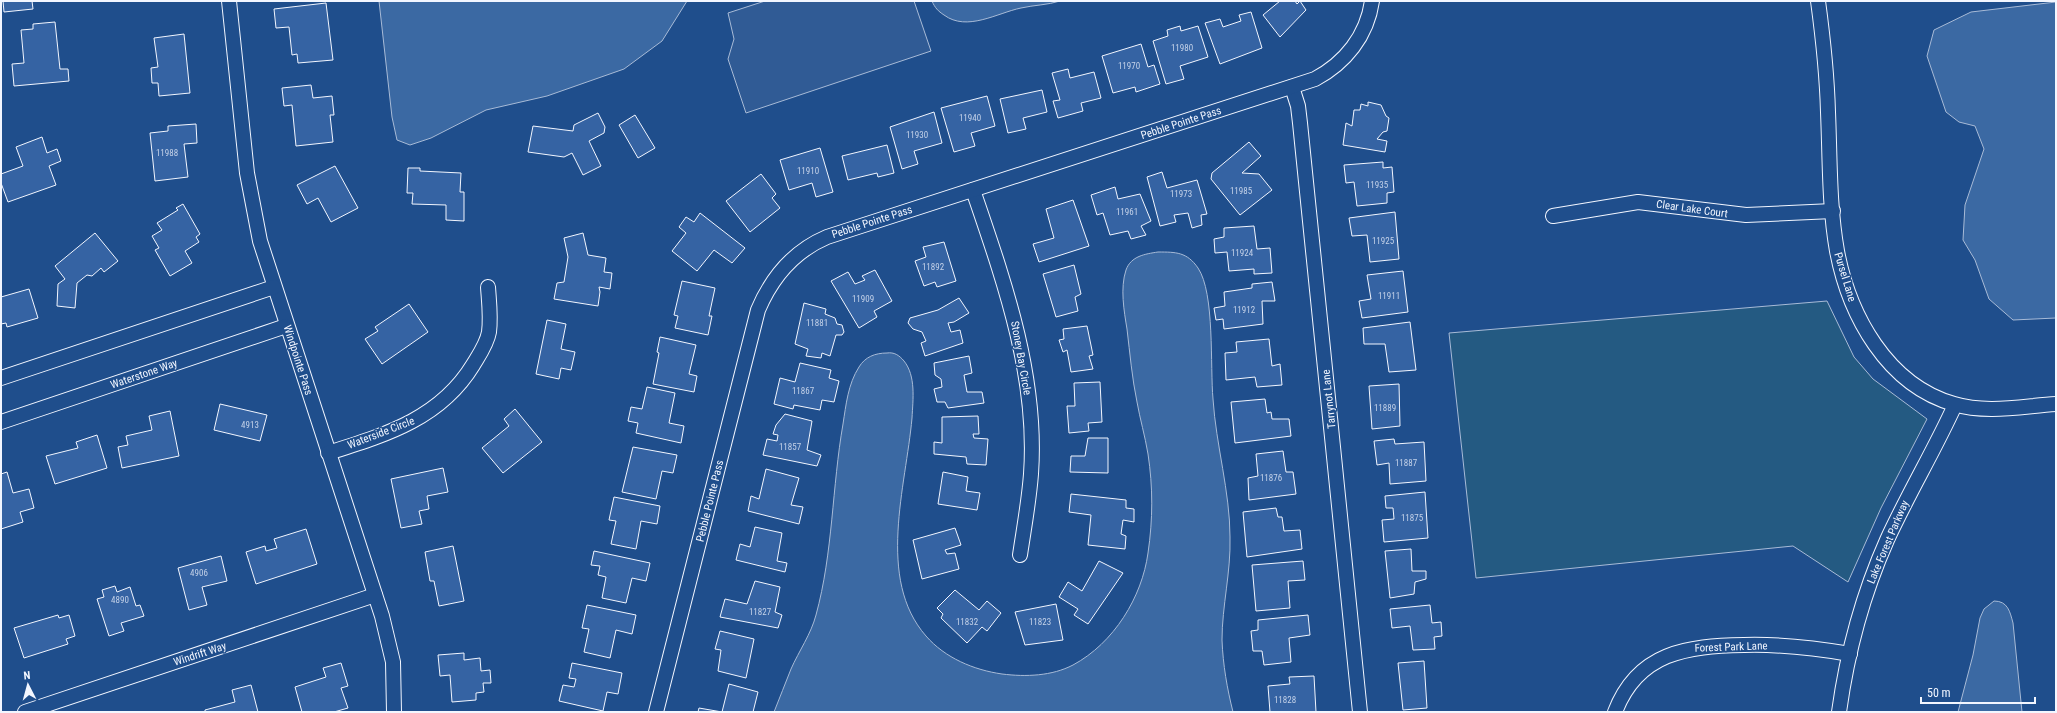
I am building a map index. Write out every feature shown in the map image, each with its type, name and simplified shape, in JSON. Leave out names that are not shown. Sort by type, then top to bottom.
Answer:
[{"type":"street","name":"Windpointe Pass","points":[[229,1],[250,193],[260,241],[286,326],[389,640],[393,662],[394,712]]},
{"type":"street","name":"Pebble Pointe Pass","points":[[656,712],[758,310],[770,285],[793,258],[813,243],[1292,88],[1315,79],[1342,61],[1362,32],[1372,1]]},
{"type":"street","name":"Pursel Lane","points":[[1818,1],[1826,71],[1833,211],[1837,250],[1844,280],[1856,311],[1875,344],[1896,371],[1907,380],[1919,388],[1955,405],[1986,409],[2056,404]]},
{"type":"street","name":"Tarrynot Lane","points":[[1292,88],[1298,106],[1300,123],[1360,712]]},
{"type":"street","name":"Stoney Bay Circle","points":[[973,190],[1010,302],[1025,368],[1031,442],[1031,474],[1020,555]]},
{"type":"street","name":"Clear Lake Court","points":[[1553,216],[1638,202],[1746,215],[1833,211]]},
{"type":"street","points":[[1,378],[274,287]]},
{"type":"street","name":"Waterside Circle","points":[[328,453],[413,422],[440,404],[464,380],[482,350],[488,334],[490,316],[488,287]]},
{"type":"street","name":"Waterstone Way","points":[[1,422],[286,326]]},
{"type":"street","name":"Lake Forest Parkway","points":[[1839,712],[1850,654],[1862,609],[1880,556],[1906,499],[1955,405]]},
{"type":"street","name":"Windrift Way","points":[[25,712],[375,595]]},
{"type":"street","name":"Forest Park Lane","points":[[1615,712],[1625,693],[1646,670],[1660,660],[1686,649],[1757,645],[1822,649],[1850,654]]},
{"type":"shaded area","points":[[379,1],[687,1],[662,41],[624,69],[547,96],[486,110],[431,138],[410,145],[397,140],[392,117]]},
{"type":"shaded area","points":[[765,1],[914,1],[931,51],[746,113],[728,59],[734,39],[728,13]]},
{"type":"shaded area","points":[[932,1],[1060,1],[1012,10],[982,20],[962,22],[953,20],[944,15],[934,6]]},
{"type":"shaded area","points":[[2056,2],[2056,318],[2013,320],[1989,299],[1975,260],[1963,240],[1965,205],[1984,149],[1975,126],[1959,122],[1946,112],[1927,56],[1934,30],[1971,12]]},
{"type":"shaded area","points":[[1158,252],[1181,254],[1190,259],[1198,268],[1203,279],[1207,295],[1211,331],[1212,385],[1215,416],[1228,503],[1230,550],[1223,614],[1222,640],[1223,658],[1233,712],[774,712],[791,669],[811,629],[822,592],[829,544],[839,448],[846,402],[852,380],[861,364],[867,358],[878,354],[892,353],[900,357],[908,367],[912,381],[912,418],[898,531],[898,560],[902,587],[911,613],[926,636],[951,657],[971,666],[1002,674],[1039,675],[1065,669],[1073,665],[1088,656],[1113,631],[1124,617],[1140,586],[1148,553],[1152,515],[1150,466],[1132,375],[1124,307],[1123,284],[1126,270],[1131,262],[1139,256]]},
{"type":"shaded area","points":[[1827,301],[1854,357],[1873,379],[1927,419],[1881,508],[1848,582],[1793,546],[1476,578],[1449,333]]},
{"type":"shaded area","points":[[1994,601],[1999,601],[2008,608],[2013,623],[2022,712],[1958,712],[1973,655],[1980,618],[1984,609]]},
{"type":"building","points":[[3,1],[32,1],[33,9],[4,12]]},
{"type":"building","points":[[1280,1],[1295,1],[1297,4],[1300,1],[1306,10],[1280,37],[1263,15]]},
{"type":"building","points":[[326,3],[333,60],[298,63],[297,54],[292,55],[289,27],[276,28],[274,9]]},
{"type":"building","points":[[1251,12],[1262,48],[1220,64],[1205,23],[1220,19],[1223,27],[1241,21],[1239,15]]},
{"type":"building","points":[[55,22],[60,69],[68,69],[69,81],[14,86],[12,64],[24,63],[21,30],[33,29],[33,24]]},
{"type":"building","points":[[1180,26],[1181,31],[1198,26],[1208,57],[1180,66],[1184,79],[1166,84],[1153,41],[1168,36],[1167,30]]},
{"type":"building","points":[[184,34],[190,93],[159,96],[158,83],[152,83],[151,68],[158,67],[154,38]]},
{"type":"building","points":[[1141,44],[1148,67],[1154,65],[1160,84],[1136,92],[1135,87],[1113,93],[1102,56]]},
{"type":"building","points":[[1068,69],[1070,78],[1094,72],[1101,98],[1081,103],[1083,111],[1058,118],[1053,101],[1060,100],[1052,73]]},
{"type":"building","points":[[311,85],[313,98],[332,96],[334,115],[330,115],[333,142],[296,146],[292,105],[284,106],[282,88]]},
{"type":"building","points":[[1042,90],[1047,112],[1023,118],[1026,129],[1008,133],[1000,99]]},
{"type":"building","points":[[987,96],[995,126],[971,133],[975,146],[954,152],[941,108]]},
{"type":"building","points":[[1368,102],[1381,105],[1386,116],[1389,118],[1387,131],[1383,132],[1377,139],[1387,141],[1385,152],[1343,145],[1346,123],[1352,126],[1354,110],[1360,110],[1361,104],[1368,106]]},
{"type":"building","points":[[934,112],[942,143],[914,151],[918,164],[902,169],[890,127]]},
{"type":"building","points":[[598,113],[605,127],[604,133],[589,141],[601,166],[583,175],[572,153],[564,157],[528,152],[533,126],[573,131],[574,125]]},
{"type":"building","points":[[635,115],[655,148],[638,158],[619,125]]},
{"type":"building","points":[[196,124],[197,143],[184,144],[188,177],[155,181],[150,133],[168,131],[168,126]]},
{"type":"building","points":[[42,137],[47,153],[57,149],[61,161],[49,166],[56,185],[8,202],[1,183],[1,174],[23,166],[16,147]]},
{"type":"building","points":[[1249,142],[1261,156],[1242,173],[1259,174],[1272,190],[1240,215],[1211,179],[1212,173]]},
{"type":"building","points":[[887,145],[894,173],[878,177],[877,173],[848,180],[842,156]]},
{"type":"building","points":[[820,148],[833,192],[816,197],[812,183],[789,190],[780,160]]},
{"type":"building","points":[[1383,162],[1383,168],[1392,167],[1394,192],[1387,193],[1387,203],[1357,206],[1354,182],[1346,183],[1344,165]]},
{"type":"building","points":[[335,166],[358,208],[331,222],[318,198],[307,204],[297,185]]},
{"type":"building","points":[[408,168],[420,168],[420,171],[461,173],[460,192],[464,192],[464,221],[446,220],[446,205],[412,204],[413,193],[407,193]]},
{"type":"building","points":[[1162,172],[1167,188],[1197,180],[1207,214],[1201,215],[1202,225],[1192,228],[1188,213],[1174,215],[1176,222],[1160,226],[1147,177]]},
{"type":"building","points":[[761,174],[776,194],[772,198],[780,208],[750,232],[726,201]]},
{"type":"building","points":[[1115,187],[1118,199],[1140,194],[1151,221],[1141,226],[1146,235],[1131,239],[1128,231],[1110,235],[1103,213],[1097,215],[1091,195]]},
{"type":"building","points":[[1073,200],[1089,246],[1039,262],[1033,244],[1054,238],[1046,209]]},
{"type":"building","points":[[183,204],[200,234],[196,237],[199,242],[185,251],[192,263],[170,276],[155,250],[159,248],[152,236],[162,230],[157,223],[178,210],[176,208]]},
{"type":"building","points":[[1395,212],[1399,259],[1370,262],[1367,235],[1352,236],[1349,218]]},
{"type":"building","points":[[700,213],[745,248],[732,263],[714,250],[697,271],[672,251],[686,233],[679,227],[686,217],[694,222]]},
{"type":"building","points":[[1254,226],[1257,249],[1270,248],[1272,273],[1254,274],[1254,269],[1229,271],[1227,252],[1215,253],[1214,239],[1224,237],[1224,228]]},
{"type":"building","points":[[95,233],[118,261],[104,272],[101,268],[92,276],[87,275],[77,283],[75,308],[57,306],[58,284],[65,279],[55,266]]},
{"type":"building","points":[[583,233],[588,255],[606,258],[604,272],[612,273],[610,289],[599,287],[600,292],[598,306],[554,299],[557,283],[564,282],[568,257],[564,238]]},
{"type":"building","points":[[944,242],[956,281],[937,287],[935,282],[924,286],[915,261],[926,257],[923,247]]},
{"type":"building","points":[[1074,265],[1081,294],[1075,297],[1078,311],[1056,317],[1043,274]]},
{"type":"building","points":[[875,270],[892,301],[874,311],[877,317],[859,328],[831,281],[848,272],[855,284],[865,280],[862,276]]},
{"type":"building","points":[[1403,271],[1408,312],[1362,318],[1359,301],[1371,299],[1367,275]]},
{"type":"building","points":[[682,281],[715,288],[709,316],[712,316],[708,335],[675,328],[678,316],[674,315]]},
{"type":"building","points":[[1272,282],[1275,301],[1262,301],[1263,324],[1224,329],[1223,319],[1216,320],[1214,308],[1225,306],[1224,292],[1252,288],[1252,284]]},
{"type":"building","points":[[29,289],[38,318],[7,327],[6,323],[1,324],[1,297]]},
{"type":"building","points":[[959,298],[969,313],[954,322],[948,323],[951,332],[960,330],[963,343],[925,356],[921,343],[926,341],[922,332],[913,329],[908,323],[910,318],[938,310]]},
{"type":"building","points":[[804,303],[826,309],[825,314],[835,318],[837,324],[842,325],[844,332],[842,335],[836,335],[830,356],[822,353],[821,358],[806,356],[808,349],[795,344]]},
{"type":"building","points":[[409,304],[428,332],[382,364],[365,339],[378,331],[375,327]]},
{"type":"building","points":[[547,320],[566,324],[561,349],[575,352],[571,370],[561,368],[559,379],[536,374]]},
{"type":"building","points":[[1410,322],[1416,370],[1389,372],[1385,344],[1364,344],[1363,328]]},
{"type":"building","points":[[1087,326],[1093,355],[1089,356],[1093,369],[1071,372],[1067,350],[1063,352],[1059,340],[1064,339],[1063,329]]},
{"type":"building","points":[[660,337],[696,345],[689,374],[697,376],[694,392],[653,384],[659,353],[657,352]]},
{"type":"building","points":[[1269,339],[1272,366],[1280,364],[1282,385],[1257,387],[1255,377],[1226,380],[1225,353],[1237,352],[1236,342]]},
{"type":"building","points":[[969,356],[972,373],[964,375],[967,392],[982,392],[984,403],[948,408],[945,402],[937,402],[934,389],[942,387],[941,379],[935,375],[934,363]]},
{"type":"building","points":[[800,363],[831,370],[829,378],[839,381],[834,402],[822,400],[820,410],[794,405],[793,409],[774,404],[780,378],[795,382]]},
{"type":"building","points":[[1100,382],[1102,422],[1088,423],[1089,431],[1069,433],[1067,406],[1075,406],[1074,383]]},
{"type":"building","points":[[1399,384],[1400,426],[1372,429],[1369,386]]},
{"type":"building","points":[[647,387],[675,393],[669,423],[684,426],[681,443],[636,433],[638,423],[628,421],[631,407],[642,409]]},
{"type":"building","points":[[1265,399],[1267,413],[1271,412],[1272,419],[1289,419],[1291,436],[1235,443],[1231,402]]},
{"type":"building","points":[[220,404],[267,415],[260,441],[214,430]]},
{"type":"building","points":[[515,409],[542,442],[503,473],[482,448],[509,426],[504,419]]},
{"type":"building","points":[[170,411],[179,456],[122,468],[118,447],[128,445],[126,436],[152,430],[149,416]]},
{"type":"building","points":[[785,414],[812,421],[807,450],[821,455],[817,466],[763,455],[767,439],[777,441],[778,435],[773,434],[776,425]]},
{"type":"building","points":[[978,416],[979,434],[973,434],[974,438],[988,439],[986,465],[967,464],[966,457],[934,454],[934,442],[942,443],[942,417]]},
{"type":"building","points":[[97,435],[107,468],[55,484],[46,456],[78,448],[76,442]]},
{"type":"building","points":[[1088,438],[1108,438],[1108,473],[1070,472],[1071,456],[1085,456]]},
{"type":"building","points":[[1394,439],[1395,444],[1424,442],[1426,481],[1390,484],[1389,463],[1377,465],[1374,441]]},
{"type":"building","points":[[633,447],[677,455],[673,473],[662,471],[656,499],[622,492]]},
{"type":"building","points":[[1283,451],[1286,472],[1293,472],[1296,494],[1249,500],[1248,478],[1258,476],[1256,454]]},
{"type":"building","points":[[443,468],[448,492],[427,496],[429,509],[419,511],[422,524],[401,528],[391,479]]},
{"type":"building","points":[[766,469],[799,478],[791,505],[803,507],[799,524],[748,511],[751,496],[759,499]]},
{"type":"building","points":[[7,472],[13,493],[29,489],[34,508],[20,512],[23,522],[1,529],[1,474]]},
{"type":"building","points":[[943,472],[968,477],[966,491],[980,493],[977,510],[938,504]]},
{"type":"building","points":[[1425,492],[1428,538],[1384,542],[1382,520],[1394,519],[1393,508],[1386,508],[1385,496]]},
{"type":"building","points":[[1071,494],[1126,500],[1126,508],[1134,509],[1134,522],[1123,520],[1121,534],[1126,536],[1125,549],[1088,545],[1091,515],[1069,512]]},
{"type":"building","points":[[614,497],[660,506],[657,524],[641,521],[636,549],[611,544],[616,521],[609,520]]},
{"type":"building","points":[[1276,508],[1278,517],[1282,517],[1284,531],[1300,530],[1302,549],[1247,557],[1243,512]]},
{"type":"building","points":[[755,527],[782,533],[777,561],[787,563],[785,572],[736,560],[740,544],[750,547]]},
{"type":"building","points":[[955,528],[961,545],[945,550],[947,554],[955,553],[959,569],[922,579],[913,540]]},
{"type":"building","points":[[306,529],[317,564],[256,584],[246,552],[265,546],[266,551],[277,548],[274,539]]},
{"type":"building","points":[[453,546],[464,601],[439,606],[434,581],[430,581],[425,552]]},
{"type":"building","points":[[1411,549],[1412,571],[1426,571],[1426,579],[1415,582],[1414,594],[1390,598],[1385,551]]},
{"type":"building","points":[[594,551],[650,563],[646,581],[632,578],[626,603],[602,598],[606,577],[598,575],[600,566],[591,565]]},
{"type":"building","points":[[221,556],[227,581],[202,587],[207,605],[189,610],[178,568]]},
{"type":"building","points":[[1099,561],[1123,573],[1088,624],[1074,615],[1078,609],[1059,597],[1068,582],[1082,591]]},
{"type":"building","points":[[1303,561],[1305,580],[1288,581],[1290,608],[1256,611],[1252,565]]},
{"type":"building","points":[[755,581],[780,587],[775,612],[782,615],[778,628],[720,617],[725,599],[747,604]]},
{"type":"building","points":[[115,586],[117,592],[130,587],[136,606],[140,605],[144,616],[121,623],[124,631],[109,636],[97,599],[104,597],[102,590]]},
{"type":"building","points":[[955,590],[979,610],[987,601],[1001,613],[987,631],[982,627],[967,643],[941,618],[943,614],[937,608]]},
{"type":"building","points":[[1056,604],[1063,640],[1025,645],[1015,612]]},
{"type":"building","points":[[587,605],[636,615],[632,634],[616,630],[610,658],[584,652],[589,629],[582,628]]},
{"type":"building","points":[[1430,605],[1432,623],[1441,622],[1442,636],[1434,637],[1435,649],[1413,650],[1410,626],[1392,628],[1390,609]]},
{"type":"building","points":[[58,615],[59,618],[69,615],[75,636],[66,639],[68,644],[24,658],[14,628]]},
{"type":"building","points":[[1308,615],[1310,635],[1289,638],[1291,662],[1264,665],[1262,651],[1253,651],[1251,631],[1258,630],[1258,620]]},
{"type":"building","points":[[720,631],[754,639],[746,678],[718,671],[721,650],[715,649]]},
{"type":"building","points":[[464,653],[464,660],[480,658],[481,671],[490,670],[491,683],[483,683],[484,692],[476,693],[476,700],[452,702],[450,675],[440,676],[438,655]]},
{"type":"building","points":[[1424,661],[1427,708],[1403,710],[1398,663]]},
{"type":"building","points":[[341,663],[348,686],[341,688],[348,708],[334,712],[302,712],[295,687],[326,677],[323,668]]},
{"type":"building","points":[[572,663],[622,673],[618,694],[607,692],[603,711],[559,701],[563,685],[574,687],[576,679],[569,678]]},
{"type":"building","points":[[1314,676],[1316,712],[1270,712],[1268,686],[1290,684],[1289,677]]},
{"type":"building","points":[[729,684],[758,692],[753,712],[722,712]]},
{"type":"building","points":[[251,685],[258,712],[205,712],[205,710],[235,702],[232,690]]},
{"type":"building","points":[[699,708],[722,712],[698,712]]}]
